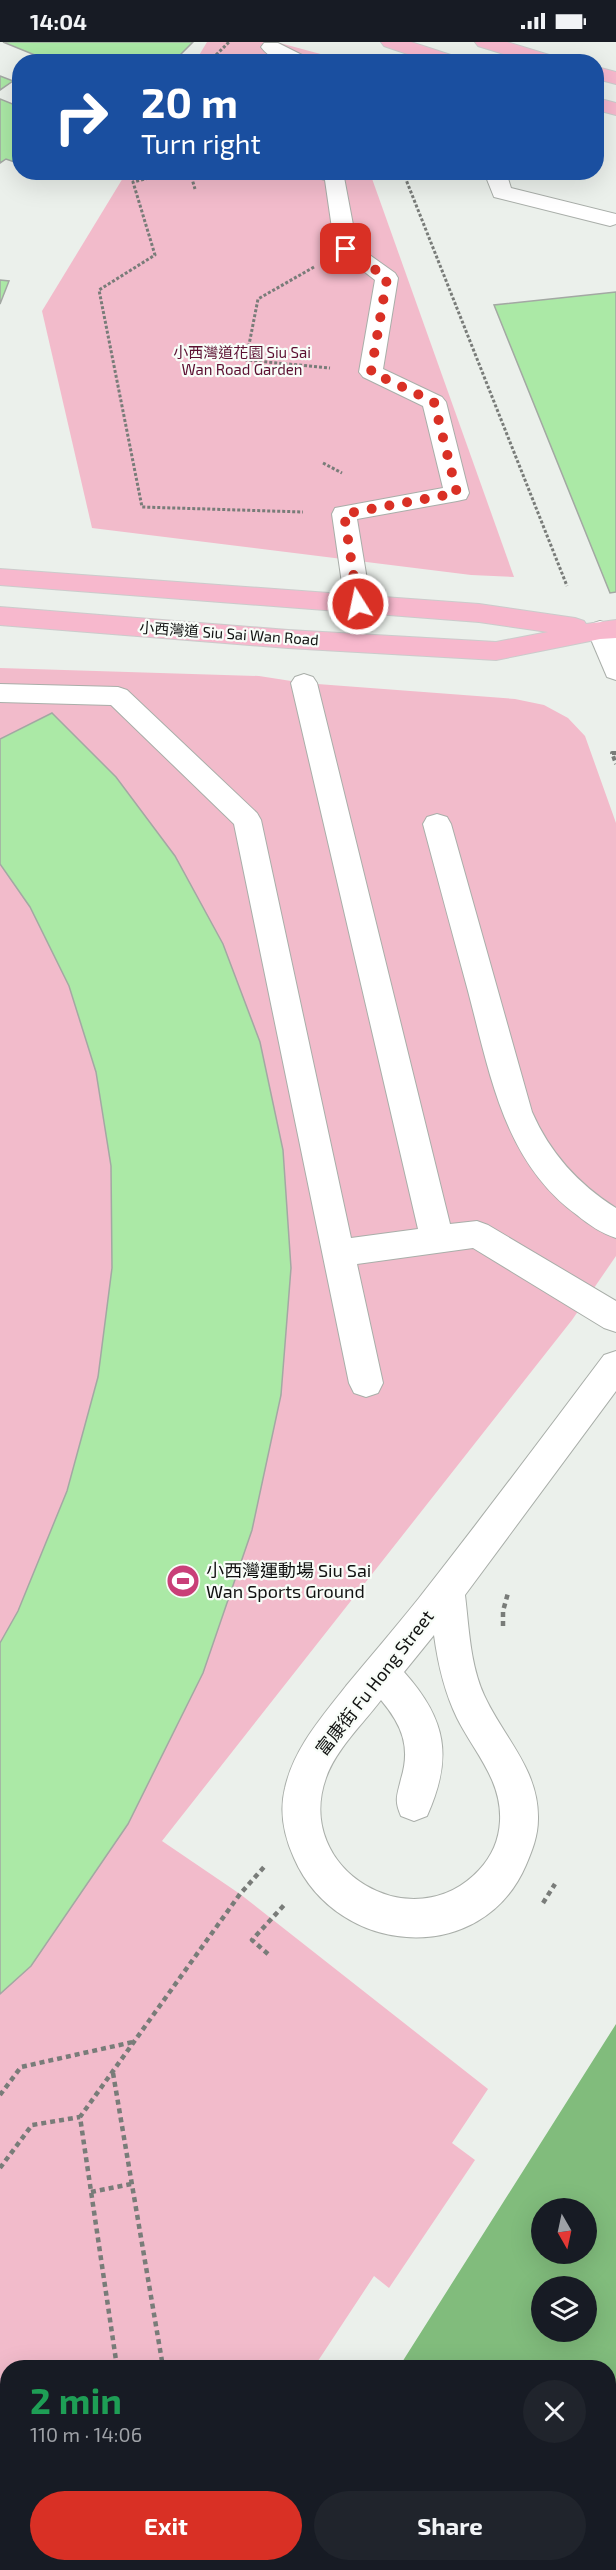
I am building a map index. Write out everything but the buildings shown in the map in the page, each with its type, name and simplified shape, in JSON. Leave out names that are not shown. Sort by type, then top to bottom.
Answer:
[{"type":"main road","points":[[391,42],[428,54]]},
{"type":"main road","points":[[485,42],[525,54]]},
{"type":"main road","points":[[0,577],[479,613],[608,630]]},
{"type":"main road","name":"小西灣道 Siu Sai Wan Road","points":[[0,616],[288,639],[496,651],[608,630]]},
{"type":"street","points":[[271,47],[285,54]]},
{"type":"street","points":[[336,180],[346,249],[387,278],[371,372],[434,402],[457,493],[344,514],[358,604]]},
{"type":"street","points":[[498,180],[502,192],[610,219]]},
{"type":"street","points":[[608,630],[616,671]]},
{"type":"street","points":[[304,682],[437,1239]]},
{"type":"street","points":[[0,693],[118,696],[247,820],[366,1383]]},
{"type":"street","points":[[437,824],[516,1112],[528,1140],[546,1168],[570,1193],[616,1225]]},
{"type":"street","points":[[338,1253],[477,1234],[616,1318]]},
{"type":"street","name":"富康街 Fu Hong Street","points":[[446,1591],[454,1653],[464,1693],[513,1782],[518,1800],[519,1820],[516,1840],[510,1859],[500,1876],[470,1904],[430,1918],[387,1916],[366,1909],[347,1898],[318,1868],[303,1829],[301,1810],[308,1772],[340,1724],[446,1591],[616,1365]]},
{"type":"street","points":[[381,1673],[401,1694],[418,1721],[425,1753],[414,1803]]},
{"type":"path","points":[[217,54],[229,42]]},
{"type":"path","points":[[141,180],[133,182],[154,255],[99,290],[142,507],[344,514]]},
{"type":"path","points":[[192,180],[195,189]]},
{"type":"path","points":[[406,180],[569,590]]},
{"type":"path","points":[[346,249],[258,299],[246,360],[371,372]]},
{"type":"path","points":[[616,753],[612,753],[616,764]]},
{"type":"path","points":[[116,2360],[80,2117],[240,1894],[268,1863]]},
{"type":"path","points":[[268,1954],[252,1940],[288,1900]]},
{"type":"path","points":[[0,2095],[21,2067],[134,2042]]},
{"type":"path","points":[[112,2072],[162,2360]]},
{"type":"path","points":[[0,2168],[32,2125],[80,2117]]},
{"type":"path","points":[[91,2192],[131,2184]]},
{"type":"green space","points":[[207,42],[276,42],[321,54],[200,54]]},
{"type":"green space","name":"小西灣道花園 Siu Sai Wan Road Garden","points":[[122,180],[372,180],[514,577],[471,575],[92,528],[42,311]]},
{"type":"green space","name":"小西灣運動場 Siu Sai Wan Sports Ground","points":[[0,668],[259,676],[304,683],[515,699],[544,705],[568,718],[585,736],[616,823],[616,1256],[572,1320],[162,1841],[240,1894],[488,2089],[452,2143],[475,2160],[389,2288],[374,2276],[319,2360],[0,2360]]},
{"type":"shaded area","points":[[616,2024],[616,2360],[403,2360]]},
{"type":"place","name":"小西灣運動場 Siu Sai Wan Sports Ground","points":[[183,1581]]},
{"type":"route","points":[[346,249],[387,278],[371,372],[434,402],[457,493],[344,514],[358,604]]}]
